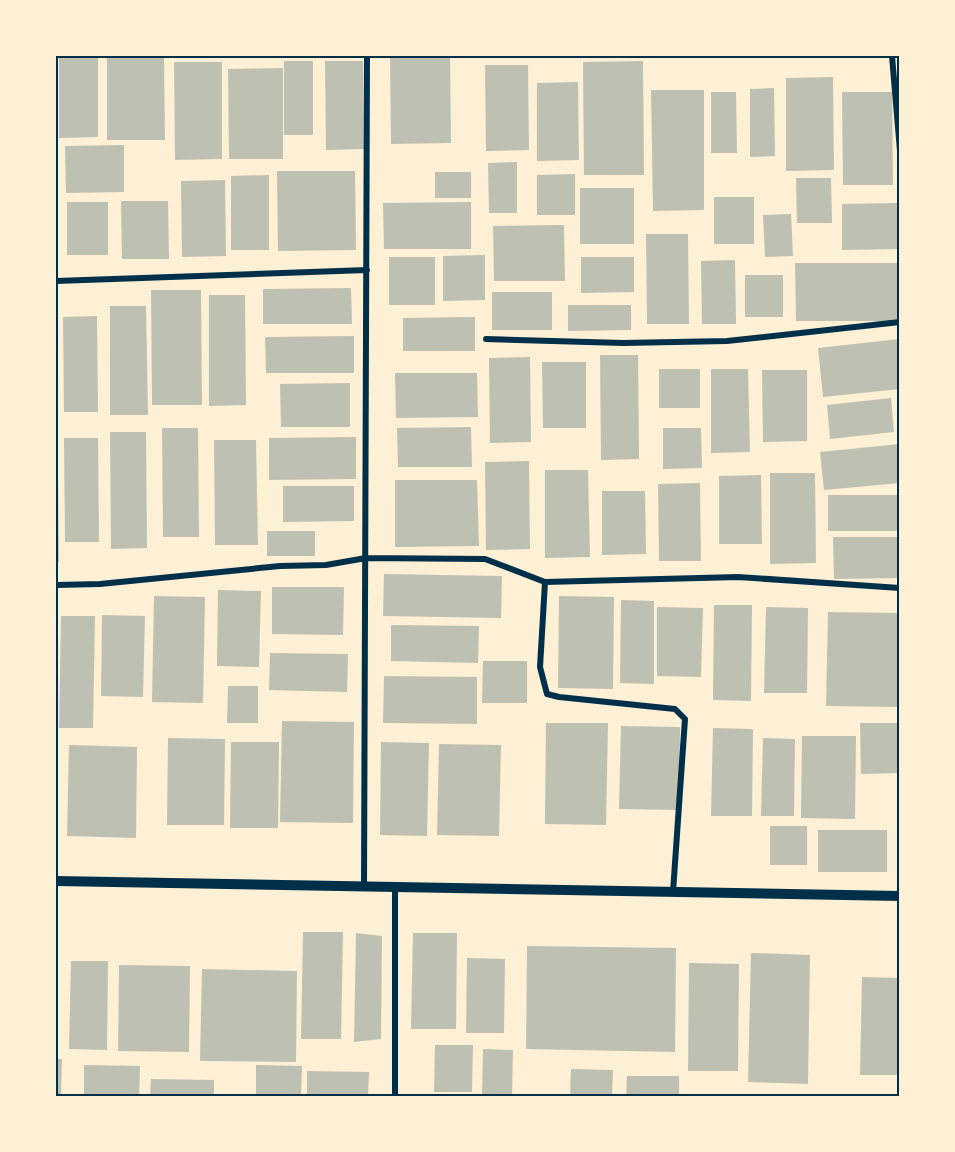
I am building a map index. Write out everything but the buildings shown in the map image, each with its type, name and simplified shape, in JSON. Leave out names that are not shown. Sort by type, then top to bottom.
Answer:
[{"type":"street","points":[[364,887],[367,56]]},
{"type":"street","points":[[892,56],[900,151]]},
{"type":"street","points":[[56,281],[367,270]]},
{"type":"street","points":[[486,339],[623,343],[727,341],[900,322]]},
{"type":"street","points":[[56,585],[100,585],[280,566],[326,565],[366,558],[484,559],[545,582],[738,577],[900,588]]},
{"type":"street","points":[[545,582],[540,667],[547,694],[675,709],[685,719],[674,892]]},
{"type":"street","points":[[56,881],[900,896]]},
{"type":"street","points":[[395,887],[395,1096]]}]
